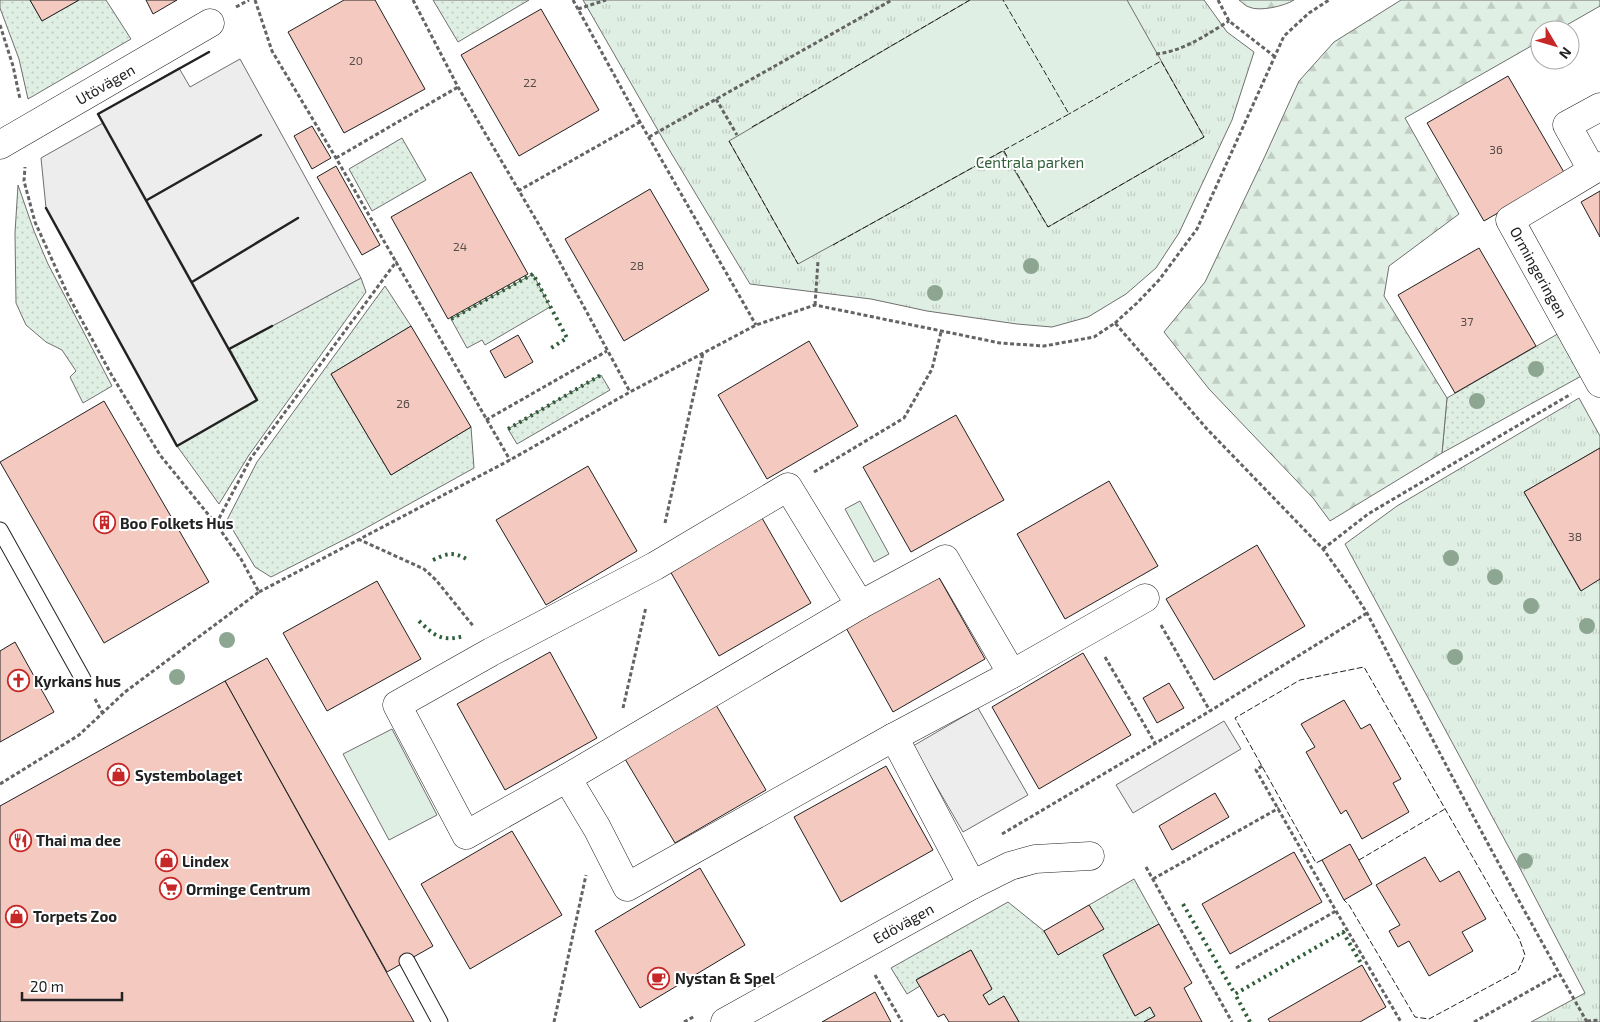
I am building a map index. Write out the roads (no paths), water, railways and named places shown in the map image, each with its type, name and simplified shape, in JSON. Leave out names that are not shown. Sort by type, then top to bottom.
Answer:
[{"type":"street","name":"Utövägen","points":[[0,145],[210,23]]},
{"type":"street","name":"Ormingeringen","points":[[1599,381],[1510,220],[1596,168],[1567,126],[1600,107]]},
{"type":"street","points":[[860,605],[788,487],[655,566],[491,652],[397,705],[466,835],[567,778],[860,605],[945,559],[1012,674]]},
{"type":"street","points":[[567,778],[597,828],[627,887],[1012,674],[1145,598]]},
{"type":"street","points":[[894,738],[972,885]]},
{"type":"street","name":"Edövägen","points":[[732,1020],[972,885],[1010,866],[1035,859],[1090,856]]},
{"type":"lane","points":[[0,530],[83,679]]},
{"type":"lane","points":[[407,961],[440,1022]]},
{"type":"place","name":"Boo Folkets Hus","points":[[104,523]]},
{"type":"place","name":"Kyrkans hus","points":[[18,681]]},
{"type":"place","name":"Systembolaget","points":[[119,775]]},
{"type":"place","name":"Thai ma dee","points":[[20,840]]},
{"type":"place","name":"Lindex","points":[[166,861]]},
{"type":"place","name":"Orminge Centrum","points":[[170,889]]},
{"type":"place","name":"Torpets Zoo","points":[[17,916]]},
{"type":"place","name":"Nystan & Spel","points":[[659,978]]},
{"type":"park label","name":"Centrala parken","points":[[1030,162]]}]
